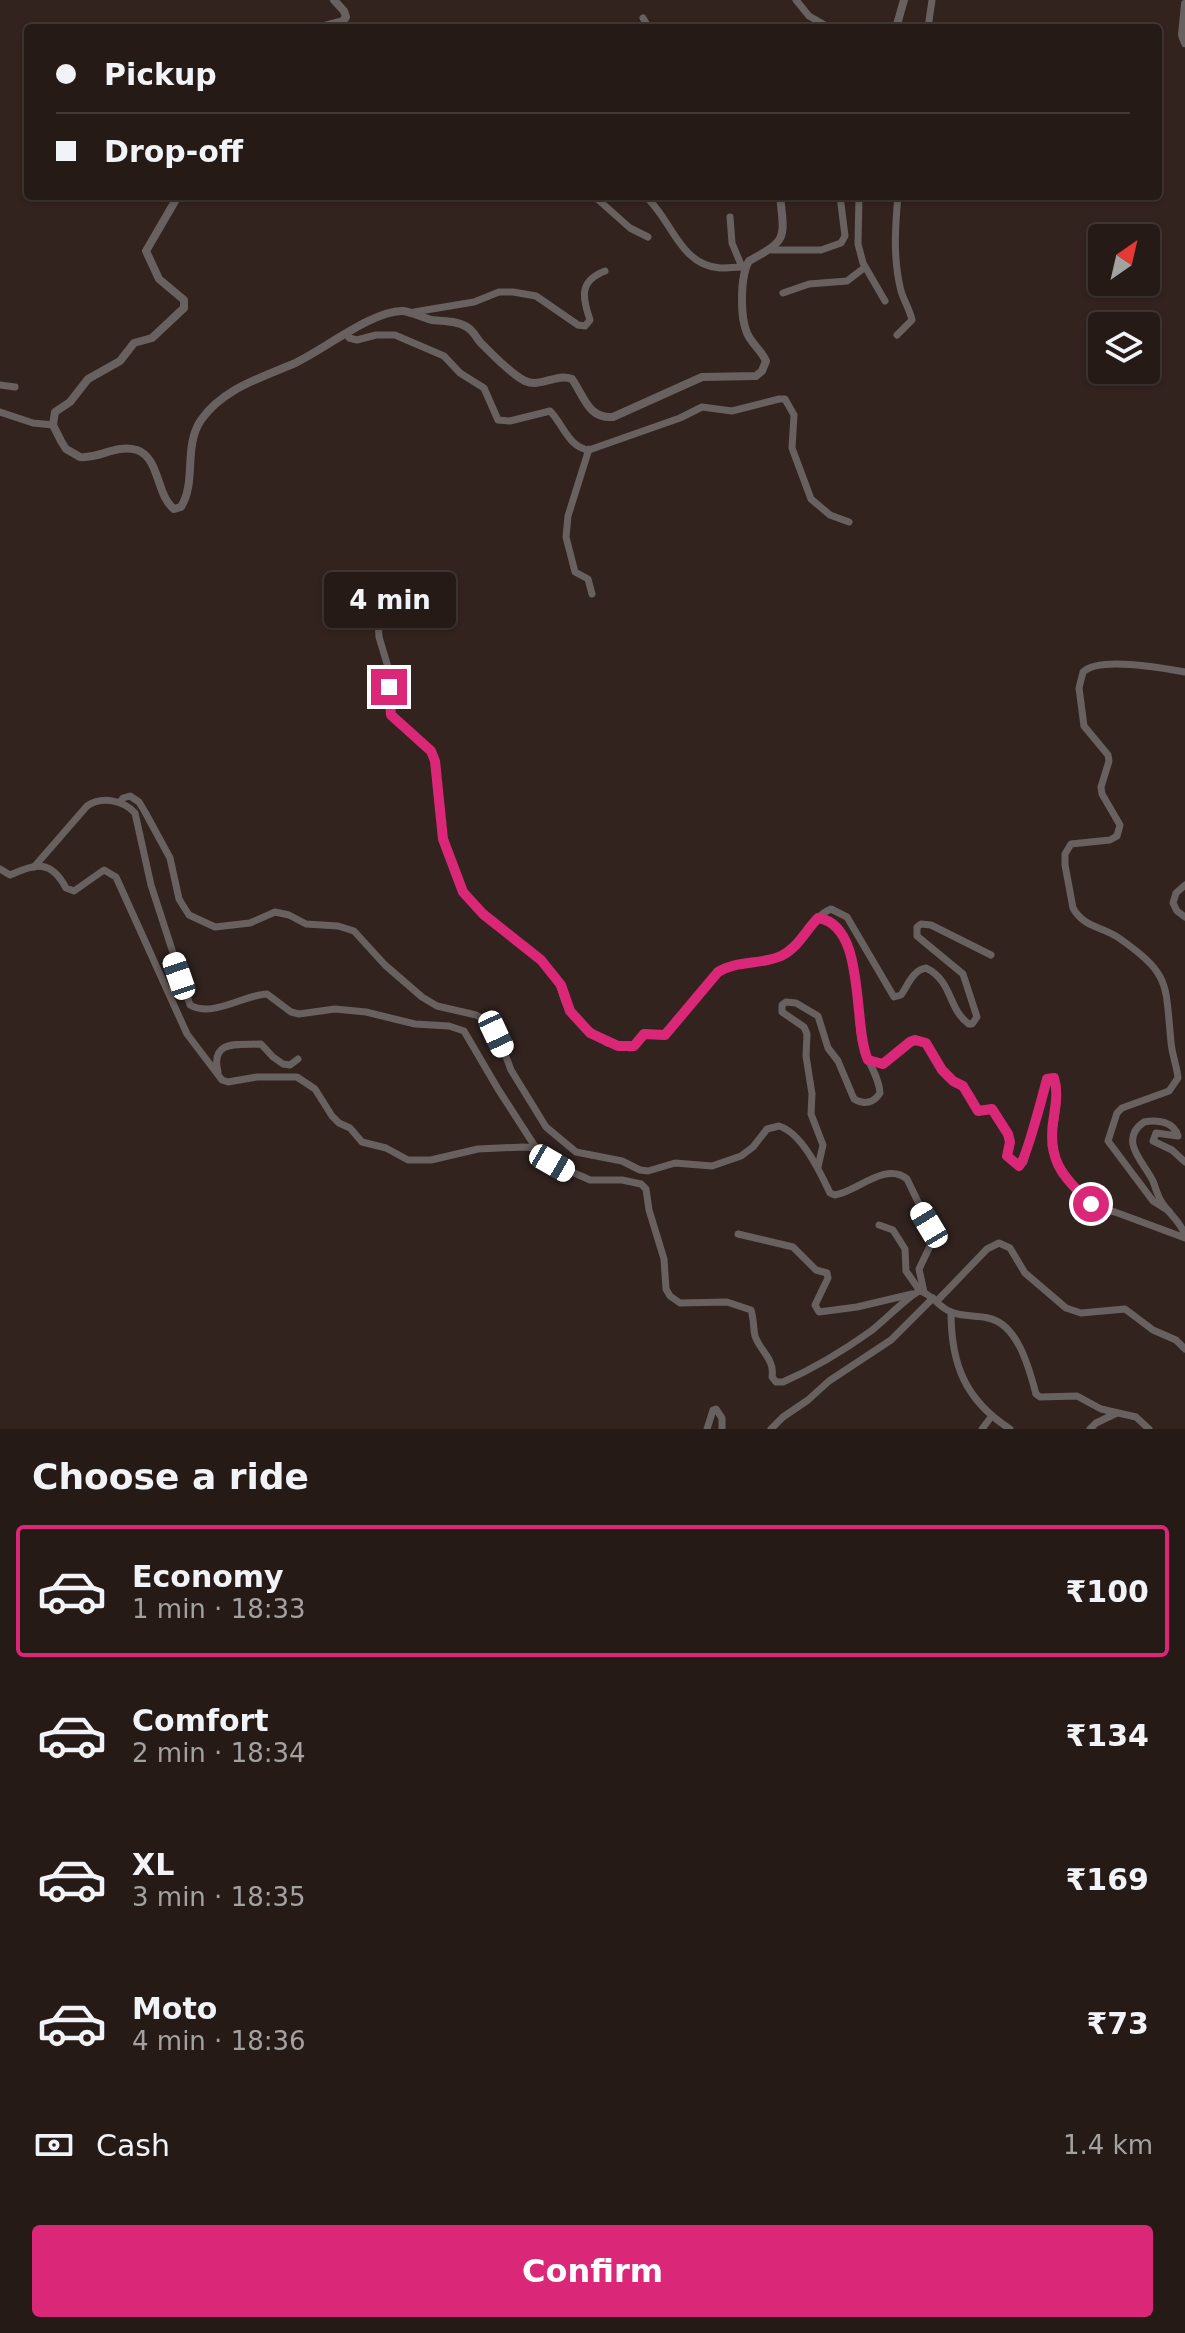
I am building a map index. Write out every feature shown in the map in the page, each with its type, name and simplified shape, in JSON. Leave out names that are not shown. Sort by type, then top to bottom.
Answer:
[{"type":"street","points":[[331,24],[346,17],[334,0]]},
{"type":"street","points":[[796,0],[809,16],[823,24]]},
{"type":"street","points":[[897,24],[904,0]]},
{"type":"street","points":[[929,24],[932,0]]},
{"type":"street","points":[[1185,4],[1182,35],[1185,43]]},
{"type":"street","points":[[643,18],[647,24]]},
{"type":"street","points":[[176,200],[146,251],[159,279],[184,300],[184,308],[152,338],[134,343],[120,361],[88,379],[70,402],[55,412],[53,425],[66,449],[80,457],[125,448],[144,454],[166,501],[178,508],[186,497],[191,439],[203,417],[238,388],[294,364],[378,318],[404,311],[420,313],[474,302],[499,292],[536,296],[578,325],[585,326],[590,320],[583,299],[585,288],[593,275],[605,271]]},
{"type":"street","points":[[598,200],[630,228],[648,237]]},
{"type":"street","points":[[649,200],[662,213],[691,258],[719,268],[744,267],[749,261],[772,250],[821,250],[841,243],[845,236],[840,200]]},
{"type":"street","points":[[772,250],[781,235],[780,200]]},
{"type":"street","points":[[859,200],[858,244],[864,268],[885,301]]},
{"type":"street","points":[[897,200],[895,250],[902,296],[912,320],[897,335]]},
{"type":"street","points":[[404,311],[418,317],[468,327],[485,347],[525,380],[535,384],[563,377],[572,379],[590,411],[604,418],[613,417],[702,377],[756,376],[766,361],[759,346],[747,334],[742,298],[744,267],[732,243],[730,217]]},
{"type":"street","points":[[783,293],[809,284],[847,281],[864,268]]},
{"type":"street","points":[[347,333],[349,338],[357,340],[376,335],[395,335],[432,350],[450,360],[460,373],[484,388],[498,420],[510,421],[550,411],[573,443],[583,449],[680,418],[702,407],[732,411],[782,398],[792,409],[792,448],[811,499],[830,515],[849,522]]},
{"type":"street","points":[[0,385],[15,387]]},
{"type":"street","points":[[0,412],[33,423],[53,425]]},
{"type":"street","points":[[589,449],[569,512],[566,537],[575,572],[588,579],[592,594]]},
{"type":"street","points":[[378,620],[379,637],[388,667],[391,715],[431,751],[435,761],[443,839],[463,892],[483,914],[541,960],[561,985],[565,1002],[575,1018],[599,1039],[630,1048],[644,1034],[665,1035],[718,972],[726,967],[783,955],[818,918],[831,909],[847,917],[894,997],[901,995],[920,969],[931,971],[948,988],[959,1014],[969,1024],[977,1017],[967,979],[917,936],[917,927],[921,924],[931,925],[991,955]]},
{"type":"street","points":[[1169,1211],[1153,1201],[1108,1141],[1117,1113],[1122,1108],[1169,1091],[1178,1078],[1171,1045],[1165,982],[1153,965],[1120,939],[1092,927],[1078,916],[1073,908],[1065,854],[1071,844],[1110,840],[1117,836],[1120,825],[1101,787],[1108,755],[1084,726],[1079,688],[1083,672],[1087,667],[1107,665],[1185,672]]},
{"type":"street","points":[[34,867],[87,806],[94,801],[120,802],[135,813],[155,900],[190,1005],[208,1008],[229,1005],[242,998],[267,994],[291,1012],[299,1014],[335,1009],[366,1012],[415,1024],[459,1028],[472,1041],[536,1148],[552,1163],[590,1180],[622,1180],[644,1186],[664,1259],[667,1292],[680,1303],[727,1302],[751,1310],[756,1339],[765,1351],[776,1382],[783,1382],[834,1357],[918,1292],[919,1269],[933,1233],[907,1179],[896,1173],[835,1195],[830,1193],[818,1167],[791,1132],[779,1126],[767,1129],[753,1147],[741,1156],[712,1166],[675,1163],[648,1171],[622,1161],[576,1152],[546,1127],[511,1070],[496,1030],[487,1021],[476,1015],[437,1006],[422,997],[385,965],[361,936],[347,928],[306,924],[275,912],[250,923],[215,927],[189,915],[179,899],[170,858],[139,802],[130,796],[120,802]]},
{"type":"street","points":[[0,869],[10,875],[34,867],[52,868],[60,875],[66,888],[74,891],[104,870],[110,871],[116,877],[187,1034],[222,1080],[297,1077],[315,1089],[332,1116],[350,1128],[362,1142],[390,1150],[408,1160],[431,1160],[497,1147],[536,1148]]},
{"type":"street","points":[[1185,885],[1173,898],[1175,908],[1185,917]]},
{"type":"street","points":[[818,918],[829,921],[842,933],[856,980],[861,1039],[879,1082],[880,1093],[877,1099],[862,1103],[851,1095],[838,1061],[828,1048],[818,1016],[796,1003],[786,1002],[782,1005],[782,1012],[804,1027],[807,1034],[811,1114],[823,1145],[818,1167]]},
{"type":"street","points":[[868,1060],[883,1064],[910,1042],[926,1043],[942,1070],[963,1086],[978,1111],[992,1109],[996,1114],[1010,1142],[1007,1156],[1019,1166],[1024,1162],[1047,1079],[1054,1078],[1057,1105],[1051,1146],[1061,1173],[1099,1209],[1185,1237]]},
{"type":"street","points":[[219,1074],[215,1057],[225,1047],[261,1044],[283,1064],[290,1065],[298,1059]]},
{"type":"street","points":[[1185,1162],[1172,1150],[1153,1141],[1156,1133],[1178,1136],[1173,1127],[1162,1121],[1144,1122],[1133,1133],[1135,1155],[1161,1202],[1181,1224],[1185,1237]]},
{"type":"street","points":[[879,1225],[893,1230],[905,1249],[906,1271],[918,1292],[951,1312],[989,1318],[1007,1326],[1019,1344],[1036,1394],[1040,1397],[1077,1396],[1101,1409],[1136,1417],[1149,1429]]},
{"type":"street","points":[[738,1234],[793,1247],[816,1270],[827,1273],[828,1278],[815,1305],[819,1312],[857,1307],[918,1292]]},
{"type":"street","points":[[771,1429],[829,1381],[891,1340],[956,1285],[987,1249],[999,1243],[1010,1248],[1025,1273],[1066,1308],[1081,1313],[1118,1307],[1125,1309],[1153,1330],[1176,1340],[1185,1349]]},
{"type":"street","points":[[951,1312],[953,1353],[962,1381],[991,1417],[1010,1429]]},
{"type":"street","points":[[707,1429],[716,1409],[722,1418],[722,1429]]},
{"type":"street","points":[[1090,1429],[1119,1412]]},
{"type":"street","points":[[982,1429],[991,1417]]},
{"type":"route","points":[[389,687],[391,715],[431,751],[435,761],[443,839],[463,892],[483,914],[541,960],[561,985],[570,1011],[590,1033],[624,1048],[634,1046],[644,1034],[665,1035],[718,972],[726,967],[783,955],[818,918],[823,918],[838,926],[842,933],[856,980],[861,1039],[868,1060],[883,1064],[893,1059],[910,1042],[920,1040],[926,1043],[942,1070],[963,1086],[978,1111],[992,1109],[996,1114],[1008,1134],[1007,1156],[1019,1166],[1024,1162],[1047,1079],[1054,1078],[1057,1105],[1051,1146],[1054,1159],[1061,1173],[1091,1204]]}]
